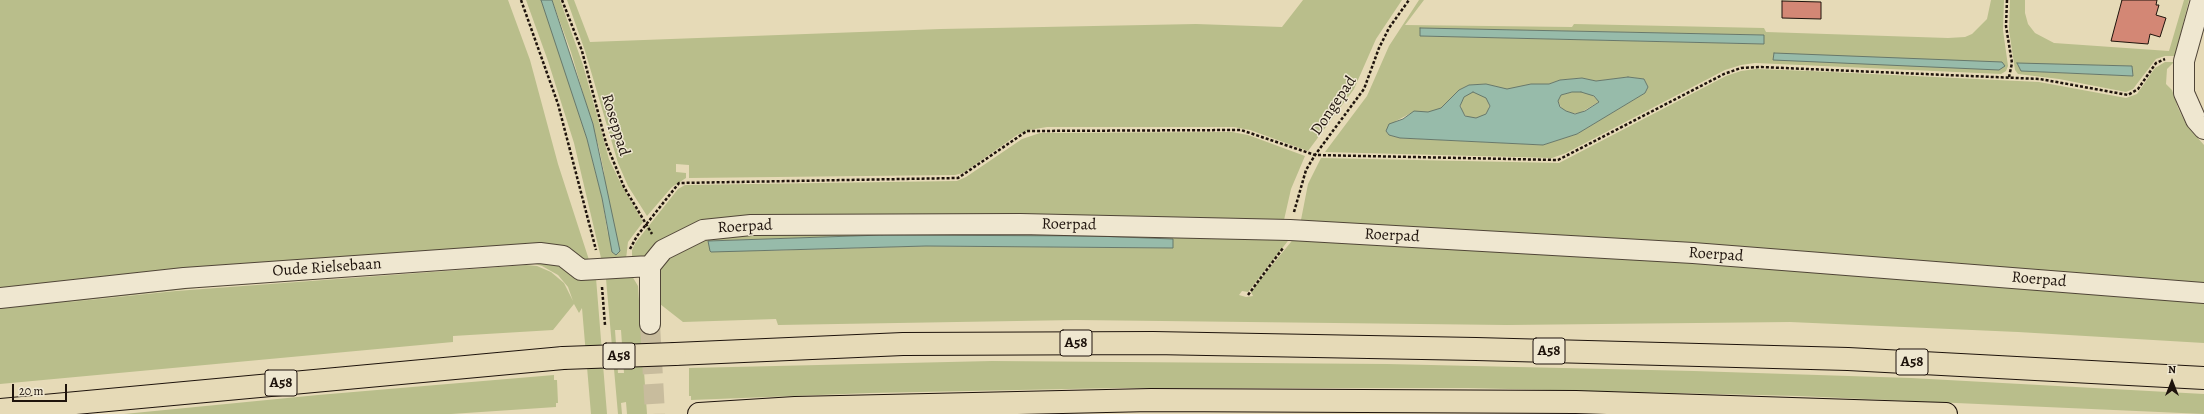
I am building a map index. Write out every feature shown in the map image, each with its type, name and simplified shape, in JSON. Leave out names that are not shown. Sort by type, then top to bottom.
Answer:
[{"type":"highway","name":"A58","points":[[0,410],[563,358],[903,344],[1161,343],[1469,349],[1840,359],[2204,378]]},
{"type":"highway","points":[[699,414],[795,408],[1151,400],[1576,402],[1946,414]]},
{"type":"street","points":[[2201,0],[2184,61],[2184,93],[2196,120],[2204,129]]},
{"type":"street","name":"Roerpad","points":[[650,266],[663,250],[703,230],[751,225],[1020,224],[1693,253],[2204,293]]},
{"type":"street","name":"Oude Rielsebaan","points":[[0,298],[184,278],[540,253],[563,256],[581,270],[650,266]]},
{"type":"street","points":[[650,266],[650,324]]},
{"type":"path","points":[[521,0],[558,104],[600,269],[605,325]]},
{"type":"path","name":"Roseppad","points":[[562,0],[582,51],[606,143],[624,187],[663,250]]},
{"type":"path","name":"Dongepad","points":[[1289,236],[1300,188],[1315,155],[1364,89],[1379,48],[1389,28],[1409,0]]},
{"type":"path","points":[[2007,0],[2006,26],[2012,63],[2009,76]]},
{"type":"path","points":[[629,267],[631,244],[679,183],[958,178],[1027,132],[1241,130],[1315,155],[1558,160],[1724,74],[1741,68],[1761,67],[2009,76],[2071,83],[2128,95],[2138,89],[2153,67],[2161,60],[2167,59],[2184,61]]},
{"type":"path","points":[[1248,295],[1289,236]]},
{"type":"green space","points":[[0,0],[508,0],[530,60],[558,164],[590,263],[561,250],[0,292]]},
{"type":"green space","points":[[526,0],[541,0],[549,19],[587,139],[602,198],[608,235],[604,172],[599,148],[571,52],[552,0],[560,0],[583,65],[609,159],[621,184],[643,222],[628,242],[626,259],[603,260],[601,258],[574,143],[548,61]]},
{"type":"green space","points":[[567,0],[574,0],[590,42],[941,29],[1196,24],[1282,27],[1303,0],[1402,0],[1376,39],[1354,89],[1308,151],[1250,130],[1234,127],[1047,127],[1029,130],[1017,135],[963,173],[955,175],[689,178],[689,165],[676,164],[676,172],[686,173],[686,178],[672,187],[647,216],[628,186],[618,163],[585,51]]},
{"type":"green space","points":[[1419,0],[1424,0],[1405,25],[1572,27],[1574,24],[1764,28],[1766,32],[1948,38],[1965,37],[1972,34],[1987,19],[1991,0],[2004,0],[2003,30],[2008,66],[2006,71],[2001,74],[1755,63],[1741,65],[1725,70],[1566,153],[1552,158],[1325,152],[1367,96],[1389,46]],"holes":[[[1421,28],[1764,35],[1763,44],[1421,36]],[[1628,77],[1644,79],[1648,87],[1645,93],[1577,134],[1543,145],[1400,138],[1389,135],[1386,131],[1396,121],[1411,113],[1433,112],[1441,108],[1459,90],[1469,85],[1486,84],[1507,90],[1531,84],[1549,84],[1560,80],[1582,78],[1596,81]]]},
{"type":"green space","points":[[2010,0],[2025,0],[2025,13],[2028,24],[2035,33],[2054,43],[2169,51],[2184,0],[2189,0],[2175,56],[2165,56],[2156,59],[2133,89],[2126,92],[2059,79],[2018,74],[2015,70],[2009,30]],"holes":[[[2017,64],[2132,66],[2133,76],[2021,71]]]},
{"type":"green space","points":[[2165,62],[2174,62],[2167,69],[2166,84],[2172,90],[2178,108],[2187,126],[2204,145],[2204,288],[1300,225],[1308,184],[1321,158],[1559,163],[1726,76],[1741,71],[1756,69],[2039,82],[2126,98],[2137,94],[2155,68]]},
{"type":"green space","points":[[1475,91],[1485,95],[1489,105],[1485,115],[1475,119],[1465,115],[1461,105],[1465,95]]},
{"type":"green space","points":[[1576,91],[1590,94],[1600,101],[1580,113],[1571,113],[1562,109],[1558,101],[1561,95]]},
{"type":"green space","points":[[1232,132],[1248,135],[1305,156],[1291,189],[1284,220],[690,226],[667,237],[649,256],[633,260],[632,257],[632,250],[636,242],[678,189],[685,185],[957,181],[966,177],[1022,139],[1040,133]]},
{"type":"green space","points":[[745,231],[1291,237],[1248,292],[1242,291],[1239,295],[1246,297],[1253,296],[1251,292],[1295,237],[1474,245],[2204,298],[2204,343],[2018,332],[1790,322],[1507,325],[1076,320],[778,325],[776,319],[683,322],[660,304],[659,267],[683,244]],"holes":[[[882,235],[1095,236],[1173,239],[1173,248],[926,246],[761,251],[708,241]]]},
{"type":"green space","points":[[537,256],[596,278],[607,414],[591,414],[582,308],[579,313],[574,304],[553,330],[453,336],[453,342],[0,384],[0,304]],"holes":[[[531,263],[542,266],[558,275],[568,287],[573,301],[564,283],[551,272],[537,266],[526,265],[176,291],[50,304],[197,288]]]},
{"type":"green space","points":[[608,276],[632,276],[638,286],[647,414],[627,414],[626,402],[621,403],[622,414],[618,414],[606,279]],"holes":[[[615,330],[621,330],[624,373],[618,373]]]},
{"type":"green space","points":[[992,361],[1387,364],[1694,371],[1911,378],[2204,394],[2204,414],[1798,396],[1468,388],[1117,388],[870,393],[691,400],[691,396],[689,396],[689,368]]},
{"type":"green space","points":[[554,375],[554,380],[557,380],[558,403],[556,403],[556,407],[451,414],[124,414],[318,395]]},
{"type":"shaded area","points":[[541,0],[552,0],[593,124],[620,251],[616,255],[612,252],[602,198],[587,139]]},
{"type":"shaded area","points":[[1420,28],[1764,35],[1764,44],[1420,36]]},
{"type":"shaded area","points":[[1774,53],[2002,62],[2005,66],[1999,70],[1773,60]]},
{"type":"shaded area","points":[[2017,63],[2132,66],[2133,76],[2021,71]]},
{"type":"shaded area","points":[[1628,77],[1644,79],[1648,87],[1645,93],[1577,134],[1543,145],[1400,138],[1389,135],[1386,131],[1389,124],[1403,119],[1414,111],[1428,112],[1441,108],[1459,90],[1469,85],[1486,84],[1507,89],[1531,84],[1549,84],[1560,80],[1582,78],[1596,81]],"holes":[[[1473,92],[1486,98],[1490,106],[1486,114],[1476,118],[1465,116],[1460,106],[1464,97]],[[1572,92],[1581,92],[1594,96],[1599,102],[1585,111],[1575,114],[1560,107],[1558,101],[1561,95]]]},
{"type":"shaded area","points":[[882,235],[1095,236],[1173,239],[1173,248],[926,246],[711,252],[708,241]]},
{"type":"building","points":[[2122,0],[2157,0],[2156,5],[2159,5],[2156,15],[2166,18],[2160,37],[2150,34],[2148,44],[2111,41]]},
{"type":"building","points":[[1782,1],[1821,2],[1821,19],[1782,18]]},
{"type":"tunnel","points":[[650,324],[655,414]]}]
